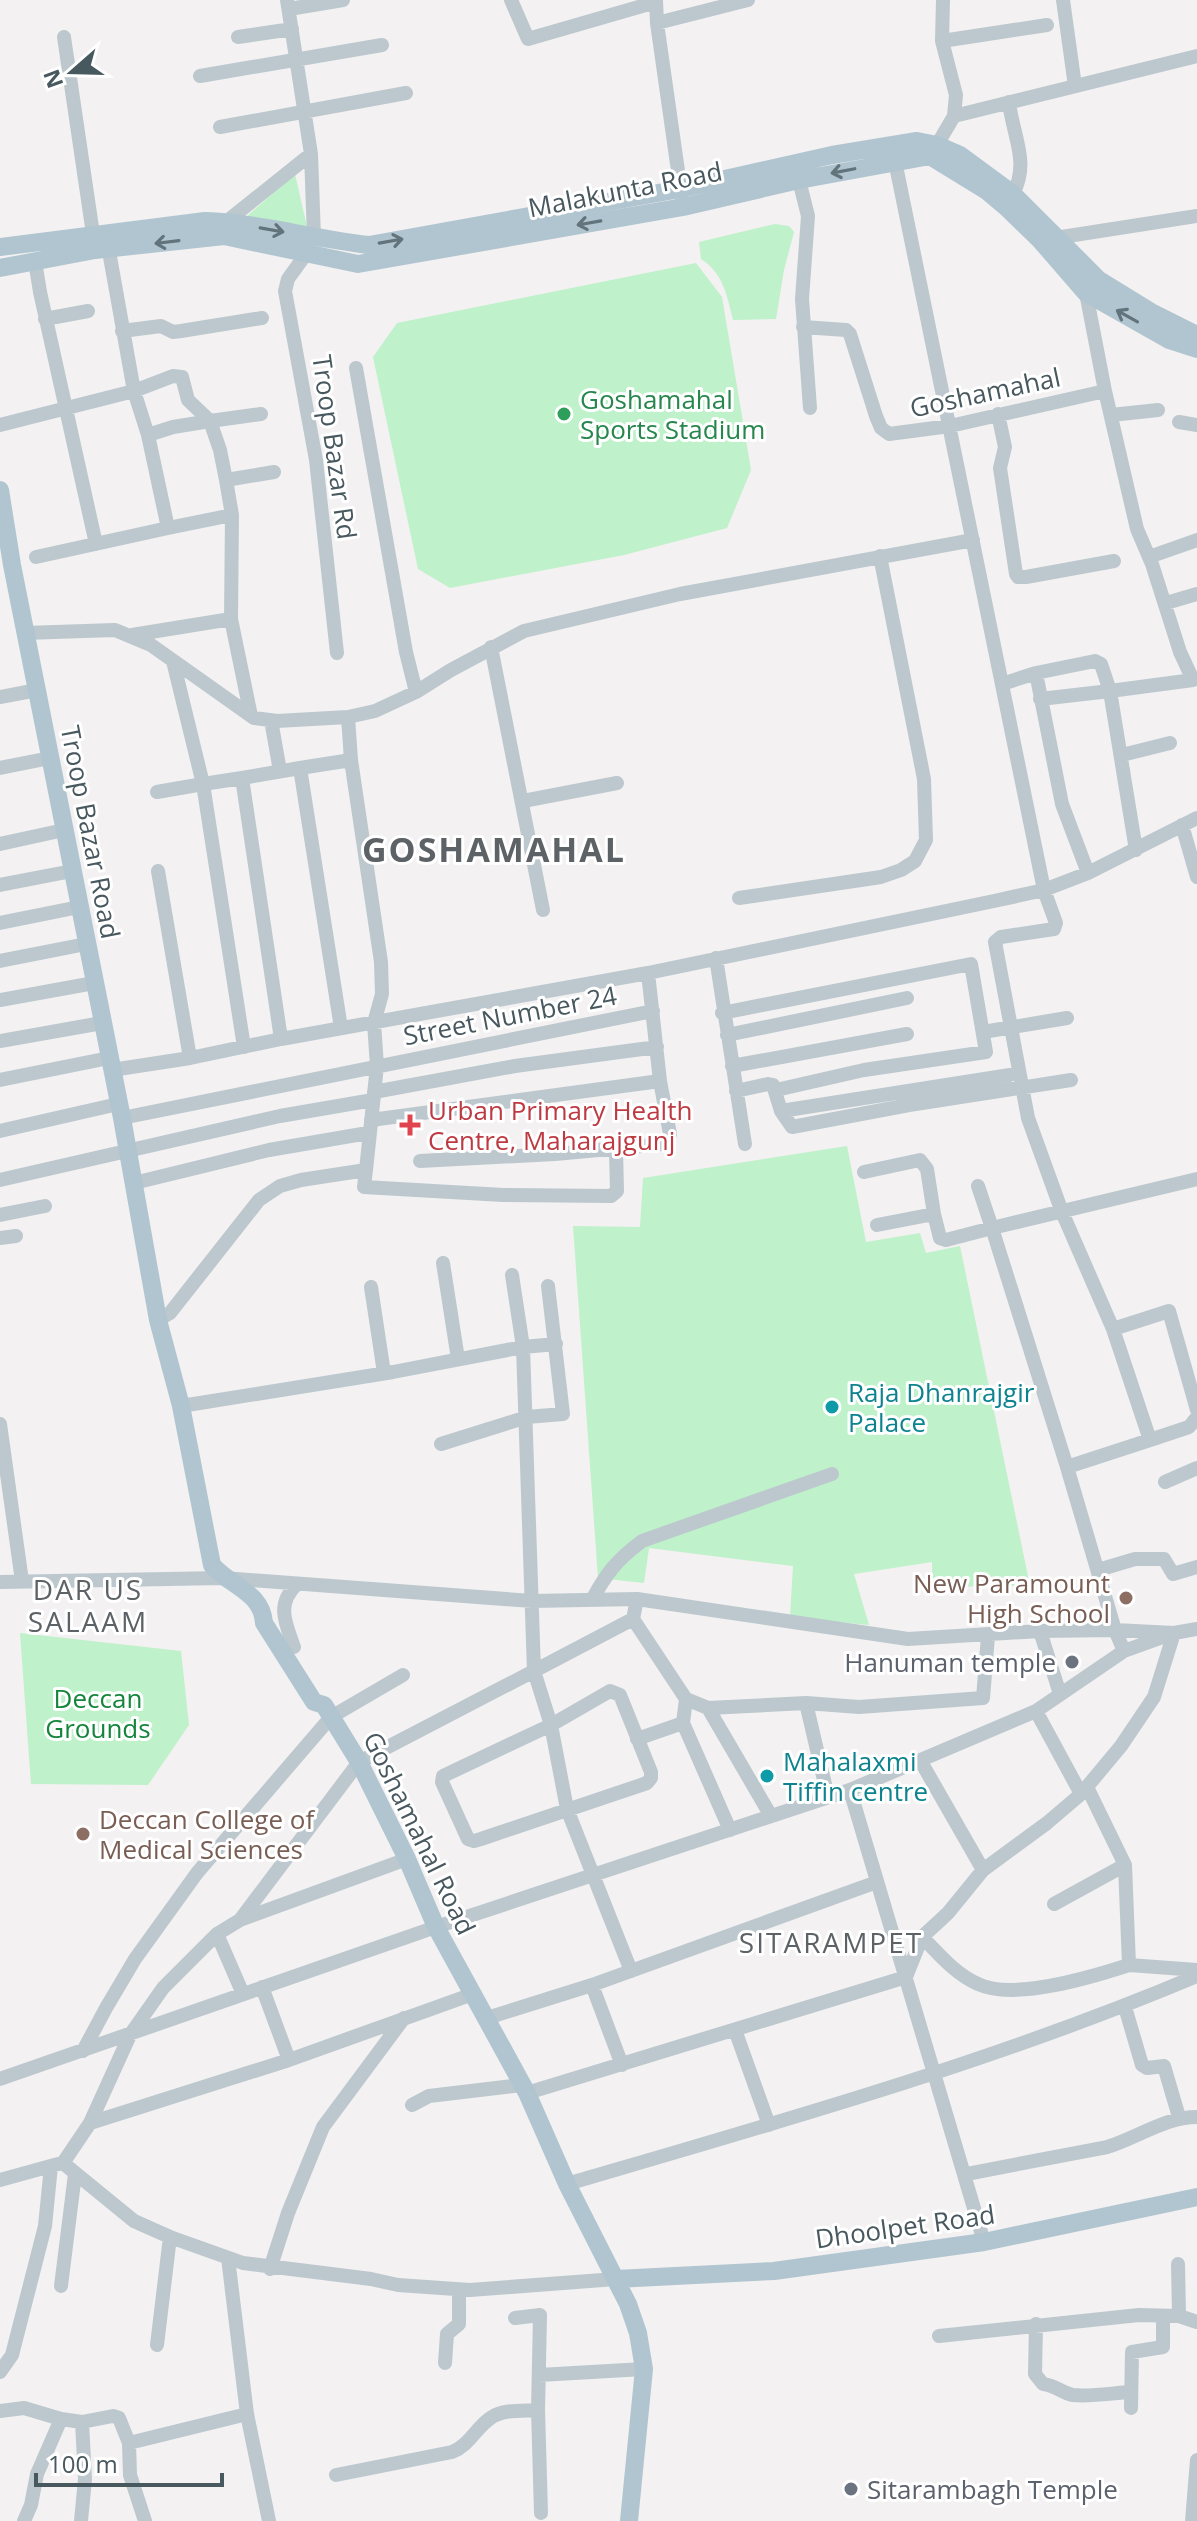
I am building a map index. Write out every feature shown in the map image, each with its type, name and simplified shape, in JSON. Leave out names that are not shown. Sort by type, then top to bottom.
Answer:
[{"type":"main road","points":[[682,198],[832,155],[917,141],[937,145],[960,155],[990,186],[1013,194],[1099,280],[1151,312],[1197,335]]},
{"type":"main road","name":"Malakunta Road","points":[[0,268],[35,261],[102,238],[225,229],[310,246],[358,264],[682,198],[930,156],[990,186],[1086,293],[1169,340],[1197,349]]},
{"type":"main road","points":[[0,247],[102,238]]},
{"type":"main road","name":"Troop Bazar Road","points":[[0,490],[6,565],[37,690],[134,1183]]},
{"type":"main road","points":[[134,1183],[158,1320],[181,1406],[212,1565],[223,1578]]},
{"type":"main road","name":"Goshamahal Road","points":[[223,1578],[253,1597],[263,1610],[264,1623],[314,1702],[327,1711],[359,1762],[407,1859],[436,1927],[524,2089],[567,2184],[616,2279],[638,2333],[644,2369],[629,2521]]},
{"type":"main road","points":[[263,1610],[274,1616],[294,1647],[325,1696],[327,1711]]},
{"type":"main road","name":"Dhoolpet Road","points":[[616,2279],[774,2271],[984,2242],[1197,2197]]},
{"type":"street","points":[[310,246],[311,154],[288,5],[343,0]]},
{"type":"street","points":[[511,0],[528,39],[656,1],[682,198]]},
{"type":"street","points":[[657,23],[748,0]]},
{"type":"street","points":[[937,145],[954,116],[956,95],[942,41],[943,0]]},
{"type":"street","points":[[1063,0],[1075,86]]},
{"type":"street","points":[[942,41],[1047,25]]},
{"type":"street","points":[[238,37],[292,29]]},
{"type":"street","points":[[64,37],[134,391],[148,435],[168,528]]},
{"type":"street","points":[[200,76],[382,45]]},
{"type":"street","points":[[954,116],[1197,56]]},
{"type":"street","points":[[220,127],[406,93]]},
{"type":"street","points":[[1009,102],[1021,162],[1021,178],[1013,194]]},
{"type":"street","points":[[225,229],[311,154]]},
{"type":"street","points":[[895,161],[1044,890],[1056,927],[998,938],[995,942],[1021,1089],[1028,1118],[1062,1212],[1113,1329],[1150,1440]]},
{"type":"street","points":[[799,180],[808,216],[802,299],[810,408]]},
{"type":"street","points":[[1055,238],[1197,216]]},
{"type":"street","name":"Troop Bazar Rd","points":[[310,246],[288,279],[285,291],[316,460],[337,653]]},
{"type":"street","points":[[35,261],[45,319],[96,544]]},
{"type":"street","points":[[1040,699],[1195,685],[1180,652],[1166,603],[1137,529],[1086,293],[1091,273]]},
{"type":"street","points":[[45,319],[88,311]]},
{"type":"street","points":[[122,331],[161,326],[170,331],[181,331],[262,318]]},
{"type":"street","name":"Goshamahal","points":[[803,327],[846,330],[850,334],[876,416],[881,428],[889,434],[950,426],[1105,391]]},
{"type":"street","points":[[356,368],[406,652],[416,692]]},
{"type":"street","points":[[0,425],[134,391],[173,376],[182,377],[188,400],[210,421],[220,450],[232,515],[231,619],[251,716]]},
{"type":"street","points":[[1111,415],[1158,410]]},
{"type":"street","points":[[148,435],[173,427],[261,414]]},
{"type":"street","points":[[998,414],[1005,447],[1000,468],[1016,574],[1026,577],[1114,561]]},
{"type":"street","points":[[1179,422],[1197,425]]},
{"type":"street","points":[[226,480],[274,472]]},
{"type":"street","points":[[36,557],[232,515]]},
{"type":"street","points":[[25,633],[115,630],[132,635],[251,716],[271,720],[348,717],[375,711],[416,692],[524,631],[680,594],[973,540]]},
{"type":"street","points":[[1149,557],[1197,540]]},
{"type":"street","points":[[739,898],[881,877],[915,861],[926,840],[924,779],[880,556]]},
{"type":"street","points":[[1166,603],[1197,594]]},
{"type":"street","points":[[132,635],[231,619]]},
{"type":"street","points":[[491,647],[543,910]]},
{"type":"street","points":[[173,661],[203,784],[244,1047]]},
{"type":"street","points":[[1002,684],[1036,673],[1095,661],[1101,664],[1110,691],[1136,850]]},
{"type":"street","points":[[1036,673],[1062,804],[1088,873]]},
{"type":"street","points":[[0,697],[37,690]]},
{"type":"street","points":[[348,717],[351,760],[381,962],[382,994],[374,1023],[377,1066],[364,1187],[503,1195],[611,1196],[617,1191],[616,1149]]},
{"type":"street","points":[[271,720],[280,771]]},
{"type":"street","points":[[1122,755],[1170,743]]},
{"type":"street","points":[[0,768],[50,758]]},
{"type":"street","points":[[157,792],[351,760]]},
{"type":"street","points":[[300,768],[341,1028]]},
{"type":"street","points":[[242,778],[281,1039]]},
{"type":"street","points":[[523,801],[617,783]]},
{"type":"street","points":[[0,1080],[110,1064],[190,1058],[648,973],[1044,890],[1088,873],[1197,818]]},
{"type":"street","points":[[1182,825],[1197,877]]},
{"type":"street","points":[[0,844],[64,830]]},
{"type":"street","points":[[0,885],[72,871]]},
{"type":"street","points":[[158,871],[190,1058]]},
{"type":"street","points":[[0,923],[79,907]]},
{"type":"street","points":[[0,961],[86,944]]},
{"type":"street","points":[[716,958],[722,1013],[745,1144]]},
{"type":"street","points":[[722,1013],[971,964],[986,1052],[864,1070],[776,1090]]},
{"type":"street","points":[[420,1161],[616,1149],[668,1141],[670,1134],[660,1081],[648,973]]},
{"type":"street","points":[[0,1000],[94,983]]},
{"type":"street","points":[[727,1035],[907,998]]},
{"type":"street","name":"Street Number 24","points":[[0,1131],[377,1066],[653,1011]]},
{"type":"street","points":[[983,1032],[1067,1018]]},
{"type":"street","points":[[0,1041],[102,1023]]},
{"type":"street","points":[[732,1066],[907,1034]]},
{"type":"street","points":[[0,1180],[515,1066],[657,1047]]},
{"type":"street","points":[[781,1111],[1010,1075]]},
{"type":"street","points":[[736,1091],[773,1085],[781,1111],[792,1127],[1071,1080]]},
{"type":"street","points":[[134,1183],[369,1127],[660,1081]]},
{"type":"street","points":[[864,1172],[915,1161],[925,1163],[940,1238],[946,1240],[1197,1179]]},
{"type":"street","points":[[158,1320],[170,1313],[259,1200],[280,1186],[301,1180],[366,1170]]},
{"type":"street","points":[[978,1186],[1124,1651]]},
{"type":"street","points":[[0,1215],[45,1206]]},
{"type":"street","points":[[877,1225],[934,1214]]},
{"type":"street","points":[[0,1238],[16,1236]]},
{"type":"street","points":[[443,1263],[458,1359]]},
{"type":"street","points":[[512,1275],[523,1347],[527,1417],[534,1671],[551,1725],[567,1809],[631,1971]]},
{"type":"street","points":[[441,1444],[527,1417],[563,1414],[548,1286]]},
{"type":"street","points":[[371,1287],[384,1373]]},
{"type":"street","points":[[1113,1329],[1169,1311],[1197,1410]]},
{"type":"street","points":[[181,1406],[523,1347],[556,1344]]},
{"type":"street","points":[[1067,1467],[1189,1427],[1197,1417]]},
{"type":"street","points":[[0,1424],[22,1581]]},
{"type":"street","points":[[1165,1482],[1197,1468]]},
{"type":"street","points":[[592,1600],[607,1572],[619,1558],[642,1541],[832,1474]]},
{"type":"street","points":[[1098,1570],[1135,1559],[1164,1559],[1173,1574],[1197,1567]]},
{"type":"street","points":[[0,1582],[223,1578],[532,1601],[637,1599],[908,1639],[1040,1631],[1174,1633]]},
{"type":"street","points":[[294,1647],[287,1627],[284,1602],[286,1595],[297,1584]]},
{"type":"street","points":[[637,1599],[633,1619],[686,1699],[708,1708],[806,1703],[859,1707],[983,1698],[988,1636]]},
{"type":"street","points":[[240,1920],[359,1762],[633,1619]]},
{"type":"street","points":[[0,2079],[436,1927],[850,1790],[1036,1711],[1124,1651],[1174,1633],[1197,1629]]},
{"type":"street","points":[[1040,1631],[1060,1694]]},
{"type":"street","points":[[906,1977],[922,1937],[948,1913],[983,1870],[1047,1823],[1084,1790],[1121,1746],[1154,1697],[1174,1633]]},
{"type":"street","points":[[83,2051],[106,2008],[158,1926],[327,1711],[403,1675]]},
{"type":"street","points":[[615,1691],[620,1695],[651,1778],[647,1783],[474,1841],[468,1839],[442,1782],[448,1771],[551,1725],[615,1691]]},
{"type":"street","points":[[686,1699],[683,1723],[730,1830]]},
{"type":"street","points":[[806,1703],[828,1797]]},
{"type":"street","points":[[708,1708],[771,1816]]},
{"type":"street","points":[[1036,1711],[1125,1865],[1129,1965]]},
{"type":"street","points":[[637,1739],[683,1723]]},
{"type":"street","points":[[920,1760],[983,1870]]},
{"type":"street","points":[[850,1790],[984,2242]]},
{"type":"street","points":[[0,2372],[12,2355],[45,2226],[57,2164],[90,2123],[130,2035],[163,1988],[217,1934],[240,1920],[407,1859]]},
{"type":"street","points":[[1054,1904],[1125,1865]]},
{"type":"street","points":[[487,2018],[592,1985],[877,1882]]},
{"type":"street","points":[[217,1934],[243,1994]]},
{"type":"street","points":[[922,1937],[958,1973],[981,1986],[1007,1990],[1083,1980],[1129,1965],[1197,1973]]},
{"type":"street","points":[[567,2184],[935,2073],[1125,2007],[1197,1973]]},
{"type":"street","points":[[412,2105],[429,2096],[524,2089],[622,2065],[906,1977]]},
{"type":"street","points":[[592,1985],[622,2065]]},
{"type":"street","points":[[262,1987],[289,2060]]},
{"type":"street","points":[[90,2123],[289,2060],[473,1994]]},
{"type":"street","points":[[1125,2007],[1142,2065],[1147,2068],[1164,2066],[1179,2117]]},
{"type":"street","points":[[270,2269],[288,2213],[323,2127],[405,2017]]},
{"type":"street","points":[[735,2030],[769,2125]]},
{"type":"street","points":[[966,2174],[1107,2147],[1129,2141],[1179,2117],[1197,2117]]},
{"type":"street","points":[[0,2180],[57,2164],[75,2174],[134,2221],[228,2258],[270,2269],[459,2290],[616,2279]]},
{"type":"street","points":[[61,2286],[75,2174]]},
{"type":"street","points":[[157,2345],[170,2237]]},
{"type":"street","points":[[228,2258],[247,2414],[269,2521]]},
{"type":"street","points":[[1178,2264],[1179,2316]]},
{"type":"street","points":[[445,2363],[447,2334],[459,2324],[459,2290]]},
{"type":"street","points":[[515,2318],[540,2315],[538,2410],[541,2513]]},
{"type":"street","points":[[939,2336],[1139,2315],[1179,2316],[1197,2322]]},
{"type":"street","points":[[1131,2408],[1132,2352],[1163,2347],[1163,2316]]},
{"type":"street","points":[[1036,2324],[1035,2374],[1043,2384],[1076,2395],[1131,2392]]},
{"type":"street","points":[[539,2375],[644,2369]]},
{"type":"street","points":[[0,2411],[24,2408],[82,2422],[113,2416],[119,2418],[129,2443],[128,2463],[145,2521]]},
{"type":"street","points":[[336,2475],[452,2452],[460,2449],[492,2417],[538,2410]]},
{"type":"street","points":[[129,2443],[247,2414]]},
{"type":"street","points":[[24,2521],[31,2505],[37,2474],[61,2419]]},
{"type":"street","points":[[81,2521],[85,2479],[82,2422]]},
{"type":"street","points":[[1192,2521],[1197,2460]]},
{"type":"green space","points":[[295,174],[308,231],[245,218]]},
{"type":"green space","points":[[775,224],[789,226],[794,232],[776,319],[733,320],[719,278],[701,259],[699,242]]},
{"type":"green space","name":"Goshamahal Sports Stadium","points":[[696,263],[722,297],[751,470],[727,528],[624,555],[450,588],[418,569],[373,357],[397,323]]},
{"type":"green space","points":[[847,1146],[866,1242],[920,1233],[926,1253],[960,1246],[1030,1586],[932,1587],[932,1562],[854,1574],[869,1625],[790,1617],[793,1566],[649,1548],[644,1583],[598,1578],[573,1226],[640,1227],[643,1178]]},
{"type":"green space","name":"Deccan Grounds","points":[[20,1633],[181,1651],[189,1725],[148,1785],[31,1784]]},
{"type":"place","name":"Goshamahal Sports Stadium","points":[[564,414]]},
{"type":"place","name":"Urban Primary Health Centre, Maharajgunj","points":[[410,1125]]},
{"type":"place","name":"Raja Dhanrajgir Palace","points":[[832,1407]]},
{"type":"place","name":"New Paramount High School","points":[[1126,1598]]},
{"type":"place","name":"Hanuman temple","points":[[1072,1662]]},
{"type":"place","name":"Mahalaxmi Tiffin centre","points":[[767,1776]]},
{"type":"place","name":"Deccan College of Medical Sciences","points":[[83,1834]]},
{"type":"place","name":"Sitarambagh Temple","points":[[851,2489]]},
{"type":"district","name":"GOSHAMAHAL","points":[[494,849]]},
{"type":"district","name":"DAR US SALAAM","points":[[88,1605]]},
{"type":"district","name":"SITARAMPET","points":[[831,1942]]}]
